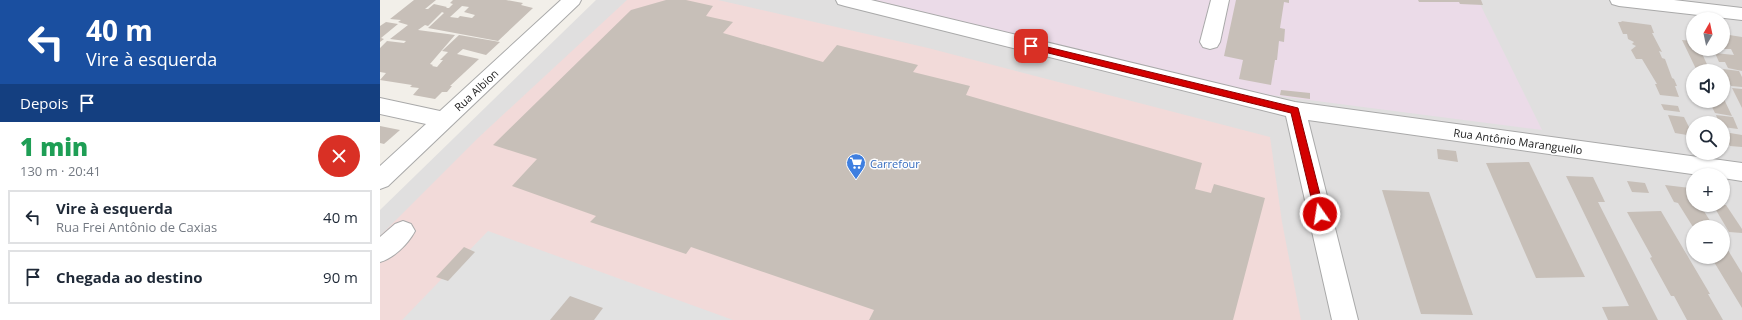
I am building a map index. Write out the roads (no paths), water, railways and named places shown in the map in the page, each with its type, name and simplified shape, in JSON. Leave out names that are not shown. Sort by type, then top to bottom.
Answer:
[{"type":"street","name":"Rua Albion","points":[[380,180],[572,0]]},
{"type":"street","name":"Rua Antônio Maranguello","points":[[845,0],[1295,110],[1742,172]]},
{"type":"street","points":[[1210,42],[1220,0]]},
{"type":"street","points":[[1619,0],[1742,14]]},
{"type":"street","points":[[380,106],[444,120]]},
{"type":"street","points":[[1295,110],[1345,320]]},
{"type":"street","points":[[380,252],[403,231]]},
{"type":"place","name":"Carrefour","points":[[856,180]]}]
